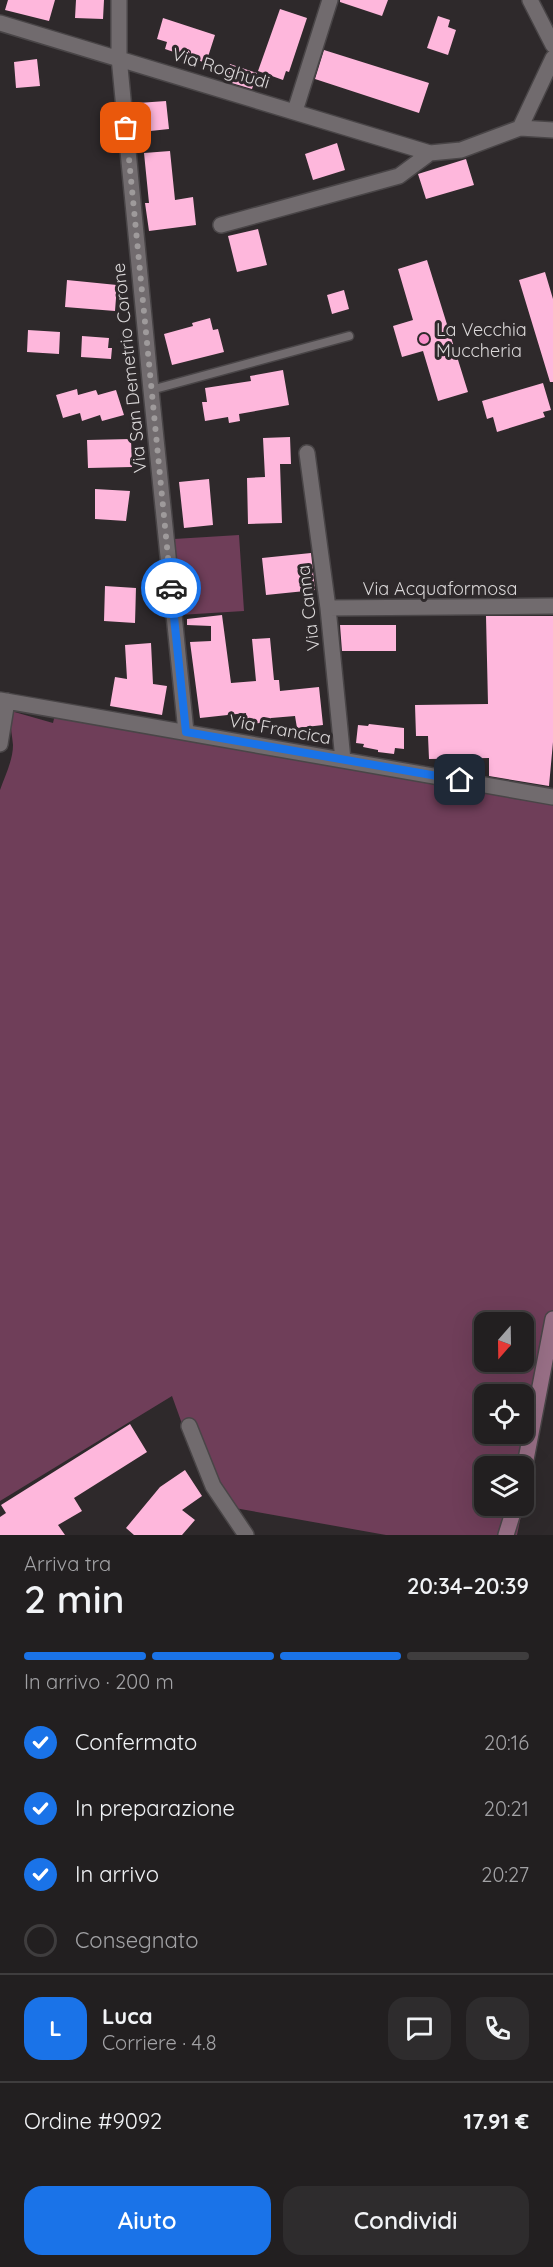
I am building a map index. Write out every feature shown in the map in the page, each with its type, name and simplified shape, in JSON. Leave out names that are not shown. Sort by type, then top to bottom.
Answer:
[{"type":"main road","points":[[528,1456],[547,1380],[553,1319]]},
{"type":"main road","points":[[506,1535],[512,1516]]},
{"type":"street","name":"Via San Demetrio Corone","points":[[119,0],[119,57],[150,390],[186,732]]},
{"type":"street","points":[[295,111],[330,0]]},
{"type":"street","points":[[530,0],[553,45]]},
{"type":"street","name":"Via Roghudi","points":[[0,23],[119,57],[430,153],[461,150],[520,128],[553,130]]},
{"type":"street","points":[[520,128],[553,58]]},
{"type":"street","points":[[221,225],[399,176],[430,153]]},
{"type":"street","name":"Via Canna","points":[[307,453],[328,608],[343,760]]},
{"type":"street","name":"Via Acquaformosa","points":[[328,608],[553,606]]},
{"type":"street","points":[[0,744],[4,700]]},
{"type":"street","name":"Via Francica","points":[[4,700],[553,797]]},
{"type":"street","points":[[189,1426],[213,1486],[246,1535]]},
{"type":"lane","points":[[150,390],[349,336]]},
{"type":"shaded area","points":[[239,535],[244,611],[179,615],[174,539]]},
{"type":"shaded area","points":[[56,710],[553,796],[553,1359],[534,1456],[474,1456],[474,1516],[521,1516],[517,1535],[386,1535],[229,1507],[194,1457],[172,1396],[0,1501],[0,790],[13,751],[11,711],[53,723]]},
{"type":"building","points":[[8,0],[55,0],[49,21],[5,10]]},
{"type":"building","points":[[76,0],[104,0],[103,19],[75,18]]},
{"type":"building","points":[[340,0],[388,0],[382,16],[340,2]]},
{"type":"building","points":[[280,9],[307,18],[289,72],[286,71],[283,80],[258,71]]},
{"type":"building","points":[[438,16],[450,20],[448,27],[456,30],[448,55],[427,48]]},
{"type":"building","points":[[163,18],[215,35],[206,63],[165,49],[167,42],[157,39]]},
{"type":"building","points":[[324,50],[429,83],[419,113],[315,79]]},
{"type":"building","points":[[37,59],[40,86],[16,88],[14,62]]},
{"type":"building","points":[[230,64],[257,73],[252,89],[225,81]]},
{"type":"building","points":[[166,101],[169,129],[141,132],[138,103]]},
{"type":"building","points":[[337,143],[345,170],[313,180],[305,154]]},
{"type":"building","points":[[170,151],[175,200],[193,197],[196,225],[149,231],[145,203],[149,203],[144,153]]},
{"type":"building","points":[[466,159],[474,185],[426,199],[418,174]]},
{"type":"building","points":[[258,229],[267,265],[237,272],[228,236]]},
{"type":"building","name":"La Vecchia Muccheria","points":[[427,260],[468,392],[438,401],[423,351],[402,357],[393,326],[413,320],[398,269]]},
{"type":"building","points":[[545,272],[553,299],[553,382],[550,382],[519,280]]},
{"type":"building","points":[[67,280],[117,285],[115,311],[65,307]]},
{"type":"building","points":[[344,290],[349,309],[332,314],[327,295]]},
{"type":"building","points":[[210,318],[213,330],[218,329],[224,352],[172,365],[164,334],[193,326],[192,323]]},
{"type":"building","points":[[28,330],[60,332],[59,354],[27,352]]},
{"type":"building","points":[[82,336],[109,338],[108,348],[112,348],[111,359],[81,357]]},
{"type":"building","points":[[283,370],[289,405],[239,414],[240,421],[229,423],[228,417],[205,421],[202,402],[207,402],[205,388],[251,381],[250,376]]},
{"type":"building","points":[[543,383],[551,410],[543,412],[545,417],[497,432],[493,417],[487,419],[482,401]]},
{"type":"building","points":[[77,389],[78,395],[96,390],[98,395],[116,390],[124,415],[102,421],[100,415],[82,421],[80,413],[63,418],[56,395]]},
{"type":"building","points":[[290,437],[291,464],[280,464],[282,523],[248,524],[247,478],[265,477],[263,438]]},
{"type":"building","points":[[131,439],[132,467],[88,468],[87,440]]},
{"type":"building","points":[[209,479],[213,525],[184,528],[179,482]]},
{"type":"building","points":[[95,489],[130,491],[126,521],[95,519]]},
{"type":"building","points":[[311,553],[315,590],[266,595],[262,558]]},
{"type":"building","points":[[105,586],[136,588],[135,623],[104,621]]},
{"type":"building","points":[[222,615],[231,683],[256,681],[252,639],[270,638],[274,680],[279,680],[280,691],[319,687],[323,725],[297,728],[295,716],[271,718],[271,722],[247,724],[246,713],[200,718],[190,642],[211,641],[211,626],[187,625],[187,619]]},
{"type":"building","points":[[486,616],[553,616],[553,742],[549,786],[489,776],[489,758],[429,759],[428,736],[416,736],[415,705],[488,704]]},
{"type":"building","points":[[340,625],[396,625],[396,651],[342,651]]},
{"type":"building","points":[[151,643],[153,684],[167,686],[162,715],[110,706],[115,677],[127,679],[125,645]]},
{"type":"building","points":[[369,724],[404,728],[404,749],[395,748],[394,754],[378,752],[378,750],[363,747],[364,744],[356,743],[358,725],[368,726]]},
{"type":"building","points":[[130,1424],[147,1452],[74,1498],[82,1511],[58,1525],[65,1535],[0,1535],[0,1517],[6,1513],[1,1505]]},
{"type":"building","points":[[185,1470],[202,1496],[182,1510],[195,1520],[182,1535],[134,1535],[126,1528],[160,1487]]},
{"type":"way so far","points":[[126,128],[171,588]]},
{"type":"place","name":"La Vecchia Muccheria","points":[[424,339]]},
{"type":"route","points":[[171,588],[186,732],[460,780]]}]
